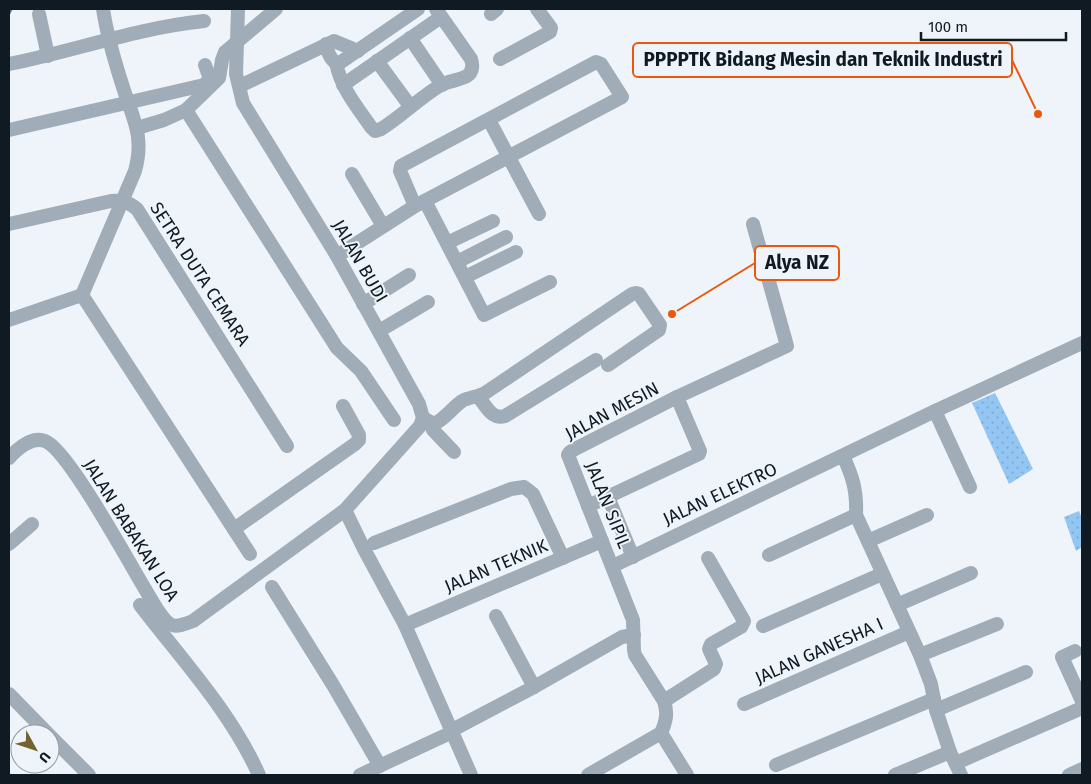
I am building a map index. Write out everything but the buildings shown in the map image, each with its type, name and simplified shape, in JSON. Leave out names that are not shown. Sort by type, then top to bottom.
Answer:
[{"type":"street","points":[[9,320],[82,295],[123,200],[139,156],[137,128],[108,39],[103,9]]},
{"type":"street","name":"JALAN BUDI","points":[[238,9],[236,74],[244,103],[337,256],[423,411],[426,421],[454,452]]},
{"type":"street","points":[[137,128],[164,120],[186,110],[219,78],[224,55],[231,47],[248,30],[276,9]]},
{"type":"street","points":[[336,63],[341,62],[418,9]]},
{"type":"street","points":[[500,59],[550,32],[550,28],[537,9]]},
{"type":"street","points":[[326,44],[328,54],[336,63],[342,85],[375,131],[386,126],[410,106],[442,84],[466,77],[473,66],[471,58],[438,13],[410,38],[342,85]]},
{"type":"street","points":[[39,14],[48,56]]},
{"type":"street","points":[[9,64],[173,24],[204,21]]},
{"type":"street","points":[[410,38],[442,84]]},
{"type":"street","points":[[240,86],[334,41],[358,50]]},
{"type":"street","points":[[377,61],[410,106]]},
{"type":"street","points":[[337,256],[420,203],[509,158],[622,97],[601,64],[596,62],[401,166],[400,171],[420,203],[447,243],[484,315],[550,282]]},
{"type":"street","points":[[9,130],[204,84],[210,79],[205,65]]},
{"type":"street","points":[[186,110],[337,348],[361,371],[394,420]]},
{"type":"street","points":[[489,120],[539,214]]},
{"type":"street","points":[[352,174],[382,226]]},
{"type":"street","name":"SETRA DUTA CEMARA","points":[[9,224],[111,201],[123,200],[137,209],[287,446]]},
{"type":"street","points":[[447,243],[493,221]]},
{"type":"street","name":"JALAN MESIN","points":[[569,459],[570,452],[575,449],[677,397],[787,346],[753,224]]},
{"type":"street","points":[[457,262],[506,237]]},
{"type":"street","points":[[465,277],[516,252]]},
{"type":"street","points":[[363,304],[409,275]]},
{"type":"street","points":[[471,775],[405,625],[345,510],[426,421],[434,424],[440,421],[462,401],[478,397],[632,294],[639,294],[660,325],[659,330],[505,416],[499,418],[492,415],[478,397]]},
{"type":"street","points":[[82,295],[250,554]]},
{"type":"street","points":[[378,331],[428,302]]},
{"type":"street","name":"JALAN ELEKTRO","points":[[613,566],[1082,344]]},
{"type":"street","points":[[588,506],[700,452],[677,397]]},
{"type":"street","points":[[234,529],[359,440],[343,406]]},
{"type":"street","points":[[935,412],[970,487]]},
{"type":"street","name":"JALAN BABAKAN LOA","points":[[9,458],[26,444],[38,440],[48,442],[64,458],[80,480],[152,601],[166,621],[172,626],[178,627],[193,621],[345,510]]},
{"type":"street","points":[[843,456],[853,476],[857,505],[856,514],[920,655],[956,763]]},
{"type":"street","name":"JALAN SIPIL","points":[[569,459],[633,620],[634,650],[664,701]]},
{"type":"street","points":[[374,542],[494,495],[524,487],[533,494],[563,558]]},
{"type":"street","name":"JALAN SIPIL","points":[[608,497],[632,556]]},
{"type":"street","points":[[769,555],[856,514]]},
{"type":"street","points":[[868,541],[926,515]]},
{"type":"street","points":[[9,544],[32,524]]},
{"type":"street","name":"JALAN TEKNIK","points":[[405,625],[602,541]]},
{"type":"street","points":[[588,775],[661,733],[667,709],[664,701],[714,669],[716,664],[709,649],[711,644],[744,624],[708,558]]},
{"type":"street","points":[[897,605],[970,573]]},
{"type":"street","points":[[763,626],[882,574]]},
{"type":"street","points":[[272,587],[333,685],[380,766]]},
{"type":"street","points":[[140,604],[228,720],[252,759],[259,775]]},
{"type":"street","points":[[496,616],[534,687]]},
{"type":"street","points":[[920,655],[997,624]]},
{"type":"street","name":"JALAN GANESHA I","points":[[744,704],[909,632]]},
{"type":"street","points":[[458,727],[622,637],[634,636]]},
{"type":"street","points":[[1075,651],[1062,657],[1082,701]]},
{"type":"street","points":[[776,765],[935,704],[1026,672]]},
{"type":"street","points":[[9,694],[38,724]]},
{"type":"street","points":[[895,775],[956,763],[1082,708]]},
{"type":"street","points":[[661,733],[687,775]]},
{"type":"street","points":[[360,775],[446,735]]},
{"type":"street","points":[[60,746],[89,775]]},
{"type":"street","points":[[1069,775],[1082,770]]},
{"type":"shaded area","points":[[995,393],[1033,469],[1009,484],[972,403]]},
{"type":"shaded area","points":[[1079,511],[1082,518],[1082,547],[1076,551],[1064,517]]},
{"type":"waterway","points":[[9,13],[11,9]]},
{"type":"place","name":"PPPPTK Bidang Mesin dan Teknik Industri","points":[[1038,114]]},
{"type":"place","name":"Alya NZ","points":[[672,314]]}]
